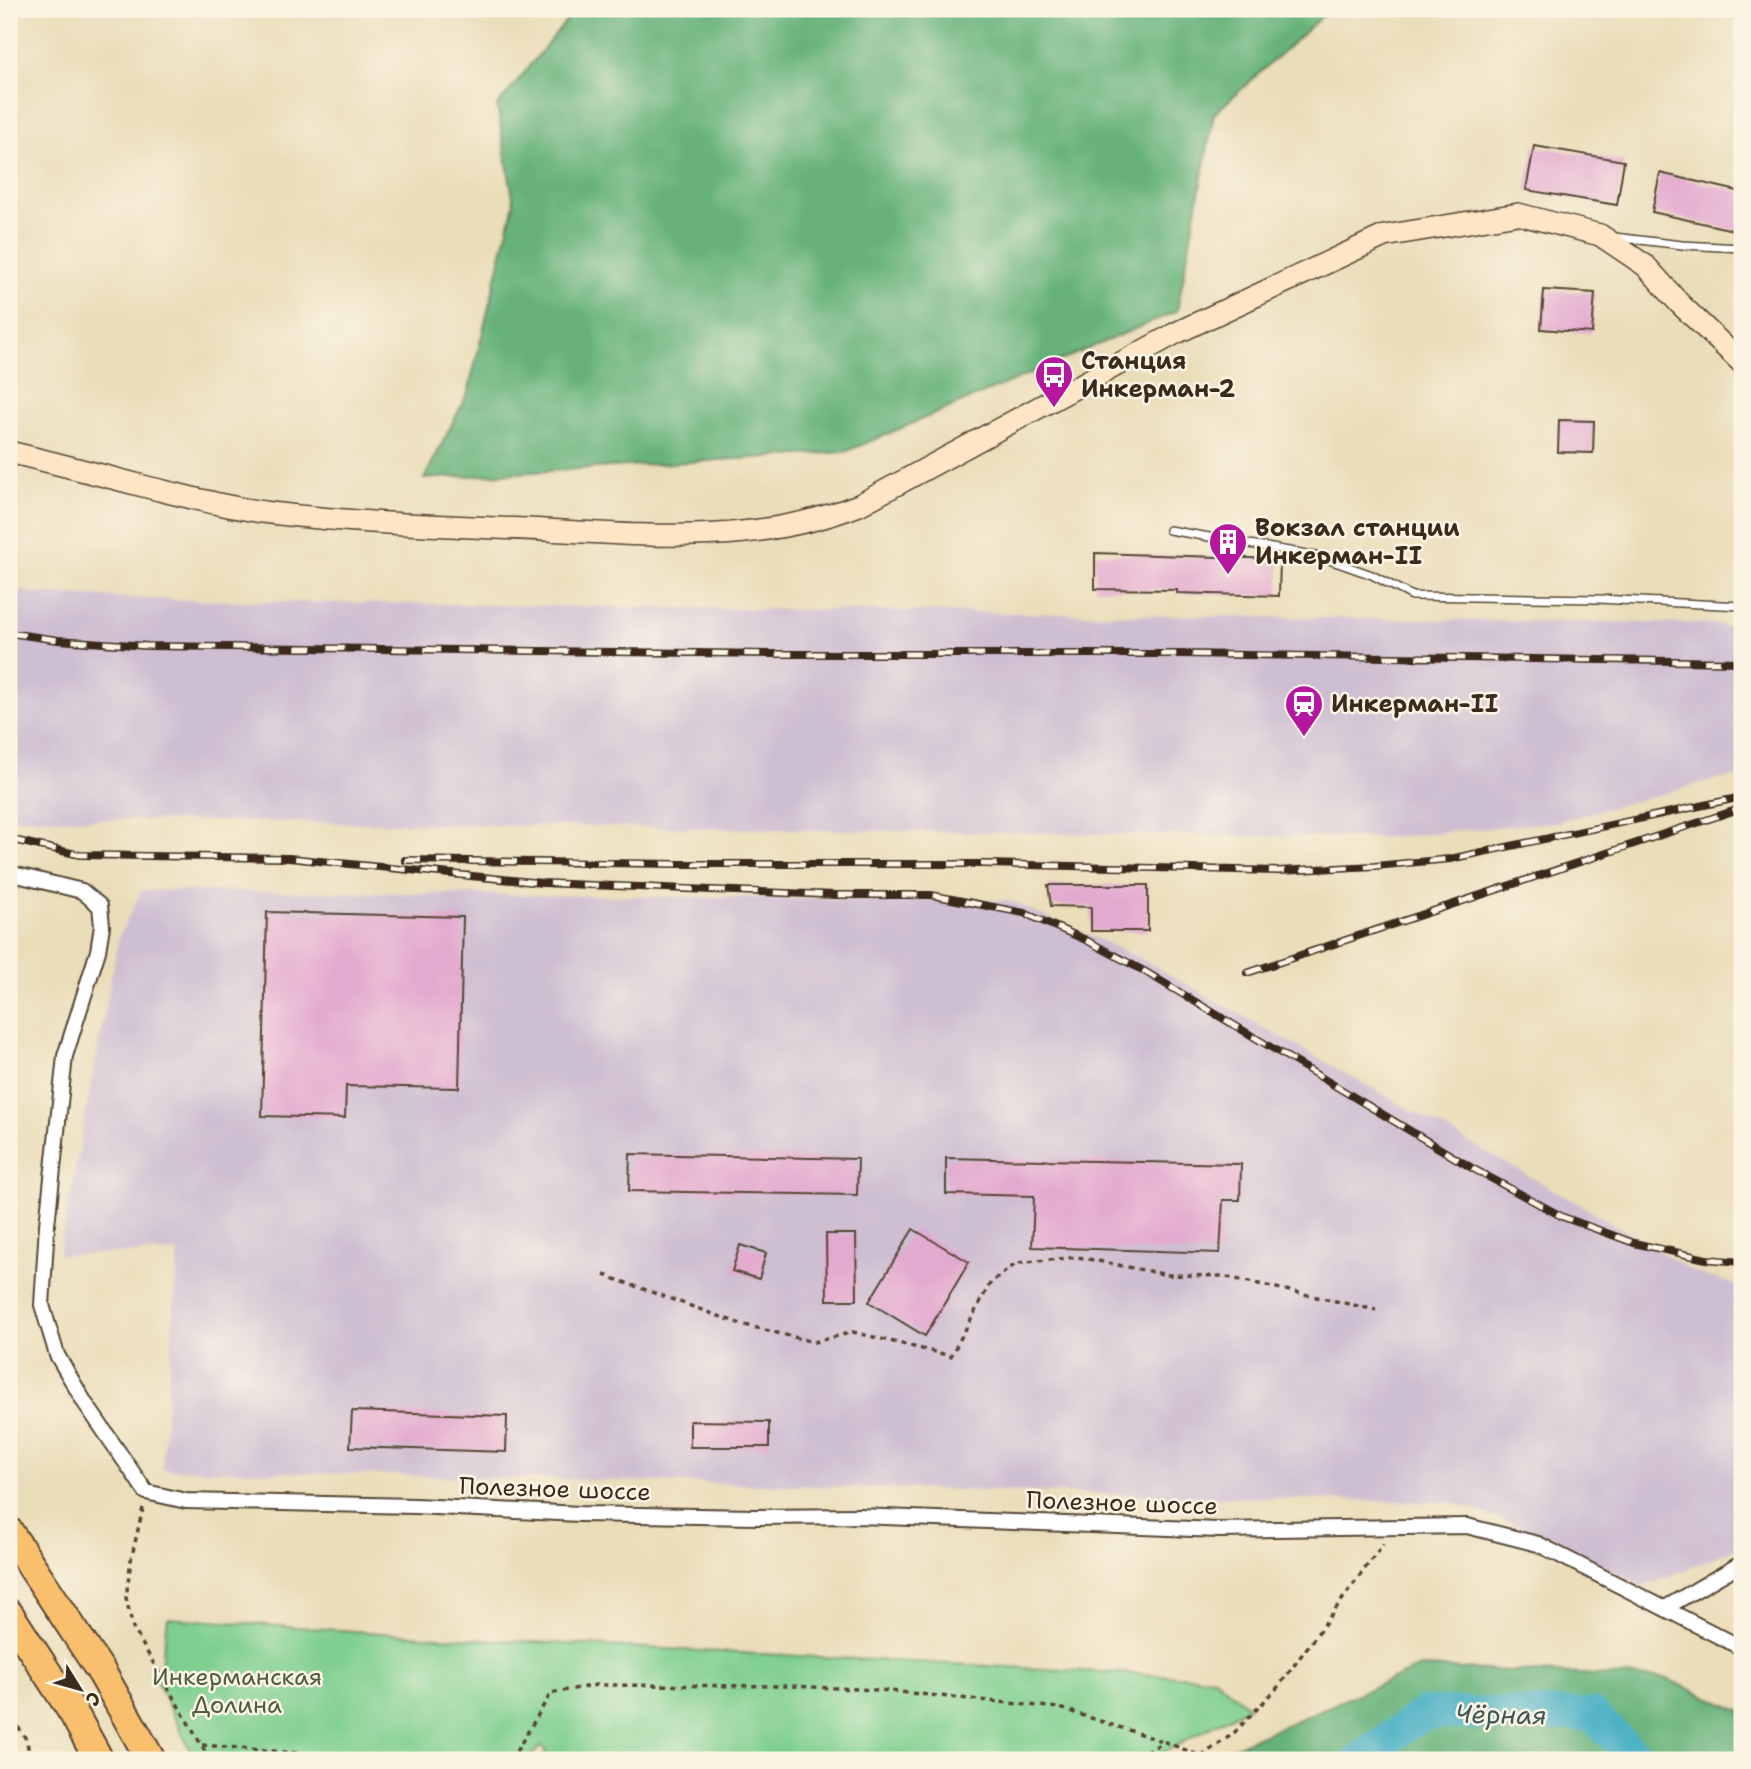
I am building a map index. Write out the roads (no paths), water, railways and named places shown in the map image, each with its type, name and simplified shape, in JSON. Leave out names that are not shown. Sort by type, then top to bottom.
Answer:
[{"type":"highway","points":[[9,1532],[102,1673],[151,1760]]},
{"type":"highway","points":[[9,1614],[74,1714],[99,1760]]},
{"type":"main road","points":[[9,452],[199,500],[270,513],[638,535],[727,536],[826,518],[859,505],[1176,333],[1384,236],[1518,214],[1600,235],[1646,266],[1680,304],[1742,363]]},
{"type":"street","name":"Полезное шоссе","points":[[9,873],[82,891],[100,906],[102,926],[98,951],[65,1056],[47,1225],[42,1305],[57,1355],[85,1403],[146,1492],[186,1501],[415,1506],[580,1514],[859,1516],[1219,1530],[1467,1525],[1538,1544],[1742,1648]]},
{"type":"street","points":[[1665,1608],[1742,1563]]},
{"type":"lane","points":[[1600,235],[1682,245],[1742,248]]},
{"type":"lane","points":[[1168,530],[1318,556],[1372,575],[1412,596],[1598,599],[1742,606]]},
{"type":"waterway","name":"Чёрная","points":[[1359,1760],[1424,1713],[1592,1715],[1639,1760]]},
{"type":"railway","points":[[9,633],[58,640],[148,646],[774,654],[1180,654],[1742,662]]},
{"type":"railway","points":[[405,860],[675,864],[986,864],[1278,871],[1450,859],[1742,797]]},
{"type":"railway","points":[[1247,973],[1742,808]]},
{"type":"railway","points":[[9,839],[80,855],[289,858],[542,883],[835,895],[931,895],[1024,913],[1086,940],[1144,971],[1472,1168],[1563,1217],[1634,1243],[1706,1259],[1742,1262]]},
{"type":"place","name":"Станция Инкерман-2","points":[[1054,409]]},
{"type":"place","name":"Вокзал станции Инкерман-II","points":[[1228,576]]},
{"type":"place","name":"Инкерман-II","points":[[1304,738]]},
{"type":"park label","name":"Инкерманская Долина","points":[[237,1691]]}]
